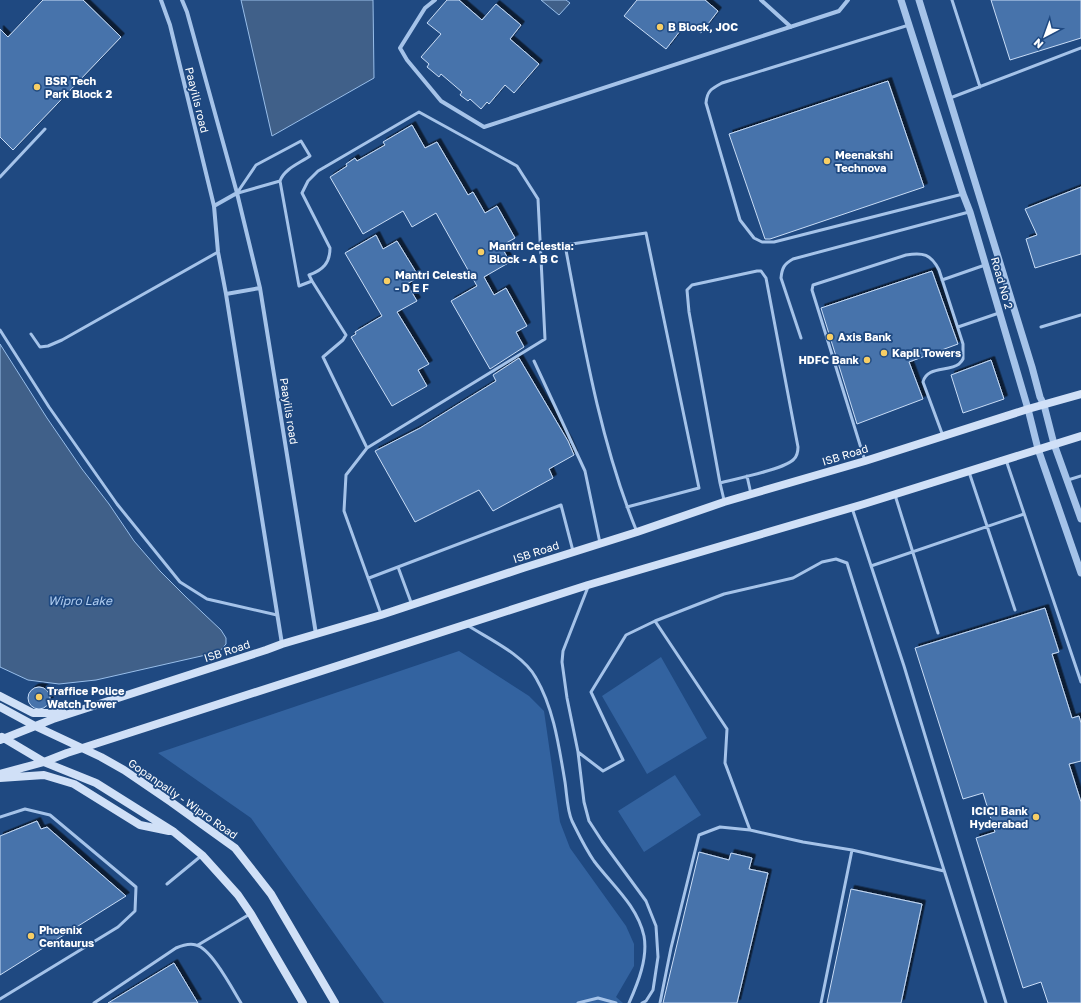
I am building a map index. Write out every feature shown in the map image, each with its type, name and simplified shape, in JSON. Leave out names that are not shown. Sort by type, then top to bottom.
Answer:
[{"type":"main road","name":"ISB Road","points":[[2,738],[72,713],[282,644],[381,615],[637,532],[724,502],[865,461],[1028,409],[1081,394]]},
{"type":"main road","points":[[0,774],[44,762],[588,585],[852,507],[1038,448],[1081,436]]},
{"type":"main road","points":[[0,696],[33,713],[72,713]]},
{"type":"main road","name":"Gopanpally - Wipro Road","points":[[0,707],[35,726],[101,757],[171,802],[235,848],[271,894],[335,1003]]},
{"type":"main road","points":[[2,738],[44,762],[96,783],[174,832],[202,855],[238,895],[251,914],[303,1003]]},
{"type":"main road","points":[[0,778],[44,775],[74,784],[140,825],[174,832]]},
{"type":"street","name":"Paayilis road","points":[[161,0],[170,25],[214,206],[218,252],[282,644]]},
{"type":"street","name":"Paayilis road","points":[[182,0],[187,12],[237,193],[260,288],[316,634]]},
{"type":"street","points":[[434,0],[424,8],[400,48],[407,60],[441,101],[484,127],[839,11],[848,0]]},
{"type":"street","points":[[761,0],[791,27]]},
{"type":"street","name":"Road No 2","points":[[901,0],[962,194],[970,212],[1038,448],[1081,573]]},
{"type":"street","name":"Road No 2","points":[[919,0],[1040,397],[1044,405],[1054,444],[1081,519]]},
{"type":"street","points":[[214,206],[237,193]]},
{"type":"street","points":[[226,294],[260,288]]},
{"type":"lane","points":[[952,0],[980,87]]},
{"type":"lane","points":[[909,25],[722,83],[713,88],[707,94],[706,104],[740,220],[754,238],[762,242],[774,242],[962,194]]},
{"type":"lane","points":[[949,98],[1081,48]]},
{"type":"lane","points":[[367,448],[323,357],[343,340],[346,334],[309,275],[324,266],[330,257],[330,248],[302,192],[308,181],[318,171],[419,112],[517,166],[538,199],[545,339],[367,448],[346,475],[344,511],[381,615]]},
{"type":"lane","points":[[0,177],[45,129]]},
{"type":"lane","points":[[237,193],[256,165],[300,141],[310,156],[288,170],[282,176],[280,181],[299,286],[312,281]]},
{"type":"lane","points":[[237,193],[280,181]]},
{"type":"lane","points":[[801,338],[781,278],[782,268],[786,263],[793,259],[970,212]]},
{"type":"lane","points":[[627,507],[699,488],[646,233],[565,245],[594,387],[609,448],[627,507],[637,532]]},
{"type":"lane","points":[[31,334],[40,347],[48,346],[62,340],[218,252]]},
{"type":"lane","points":[[865,461],[812,290],[813,285],[915,253],[928,256],[935,262],[963,344],[963,359],[958,364],[929,373],[924,377],[923,382],[943,436]]},
{"type":"lane","points":[[942,280],[985,265]]},
{"type":"lane","points":[[720,483],[769,471],[790,463],[796,458],[798,448],[766,278],[761,271],[692,285],[688,290],[689,312],[720,483],[724,502]]},
{"type":"lane","points":[[958,327],[999,312]]},
{"type":"lane","points":[[1041,327],[1081,315]]},
{"type":"lane","points":[[0,330],[49,408],[112,497],[180,582],[207,599],[277,615]]},
{"type":"lane","points":[[534,361],[585,471],[600,544]]},
{"type":"lane","points":[[1006,459],[1081,682]]},
{"type":"lane","points":[[968,471],[1015,610]]},
{"type":"lane","points":[[747,476],[751,494]]},
{"type":"lane","points":[[1067,480],[1081,476]]},
{"type":"lane","points":[[895,494],[938,633]]},
{"type":"lane","points":[[369,578],[561,505],[574,552]]},
{"type":"lane","points":[[852,507],[904,666],[1006,1003]]},
{"type":"lane","points":[[871,566],[1024,514]]},
{"type":"lane","points":[[578,752],[603,771],[623,760],[591,692],[626,635],[655,621],[724,594],[793,578],[822,562],[836,559],[847,563],[986,1003]]},
{"type":"lane","points":[[398,567],[412,604]]},
{"type":"lane","points":[[588,585],[563,651],[562,662],[567,698],[578,752],[584,802],[589,821],[646,901],[656,926],[658,957],[653,990],[646,1001],[642,1003]]},
{"type":"lane","points":[[655,621],[727,729],[725,763],[750,830]]},
{"type":"lane","points":[[467,625],[522,661],[536,676],[548,702],[560,755],[571,819],[581,840],[594,861],[623,896],[638,919],[644,937],[645,956],[629,1003]]},
{"type":"lane","points":[[0,817],[25,809],[50,814],[136,887],[135,911],[118,927],[0,999]]},
{"type":"lane","points":[[660,1003],[671,948],[699,835],[720,827],[750,830],[804,842],[852,850],[944,871]]},
{"type":"lane","points":[[821,1003],[852,850]]},
{"type":"lane","points":[[167,884],[202,855]]},
{"type":"lane","points":[[198,945],[251,914]]},
{"type":"lane","points":[[94,1003],[176,948],[186,944],[198,945],[207,952],[224,975],[241,1003]]},
{"type":"lane","points":[[578,1003],[598,998],[616,1003]]},
{"type":"shaded area","points":[[459,651],[529,696],[544,711],[560,822],[570,848],[626,926],[634,944],[634,966],[616,997],[623,1003],[384,1003],[251,818],[158,753]]},
{"type":"shaded area","points":[[661,657],[707,738],[647,774],[602,696]]},
{"type":"shaded area","points":[[675,775],[701,815],[644,852],[618,811]]},
{"type":"water","points":[[241,0],[373,0],[374,78],[272,136]]},
{"type":"water","points":[[541,0],[566,0],[570,3],[559,15]]},
{"type":"water","name":"Wipro Lake","points":[[0,344],[47,418],[134,541],[160,571],[221,630],[226,638],[226,644],[219,652],[96,680],[59,684],[28,680],[0,667]]},
{"type":"building","name":"BSR Tech Park Block 2","points":[[43,0],[83,0],[121,37],[13,150],[0,137],[0,29],[8,37]]},
{"type":"building","points":[[447,0],[459,0],[482,20],[496,4],[521,25],[510,39],[539,64],[514,93],[505,85],[489,104],[487,102],[481,109],[470,99],[468,101],[460,95],[462,92],[441,74],[439,77],[427,67],[429,64],[421,57],[441,34],[427,23]]},
{"type":"building","name":"B Block, JOC","points":[[637,0],[705,0],[718,11],[701,33],[687,22],[666,49],[624,16]]},
{"type":"building","points":[[991,0],[1081,0],[1081,38],[1010,60]]},
{"type":"building","name":"Meenakshi Technova","points":[[888,81],[924,187],[770,239],[765,239],[729,134]]},
{"type":"building","name":"Mantri Celestia: Block - A B C","points":[[412,125],[425,148],[437,142],[468,195],[473,192],[485,213],[497,206],[515,238],[501,246],[510,262],[484,277],[494,295],[506,288],[527,326],[516,332],[524,347],[490,369],[451,301],[477,286],[436,213],[412,227],[403,211],[363,234],[330,177],[347,166],[346,164],[355,158],[357,161],[385,145],[383,142]]},
{"type":"building","points":[[1081,187],[1081,254],[1035,268],[1026,239],[1037,235],[1025,209]]},
{"type":"building","name":"Mantri Celestia - D E F","points":[[376,235],[383,249],[397,241],[419,277],[407,284],[417,301],[397,312],[429,364],[418,370],[427,386],[392,406],[351,337],[356,334],[355,332],[382,316],[345,253]]},
{"type":"building","name":"Kapil Towers","points":[[932,271],[958,344],[909,362],[923,399],[857,424],[821,308]]},
{"type":"building","points":[[519,358],[568,441],[574,455],[549,469],[553,478],[493,511],[479,490],[415,522],[375,451],[420,428],[496,381],[493,375]]},
{"type":"building","points":[[991,360],[1004,399],[963,413],[951,375]]},
{"type":"building","name":"ICICI Bank Hyderabad","points":[[1045,608],[1059,652],[1052,654],[1072,718],[1079,716],[1081,723],[1081,761],[1069,764],[1081,802],[1081,1003],[1048,1003],[1041,982],[1023,988],[976,838],[995,832],[983,793],[963,799],[915,648]]},
{"type":"building","name":"Traffice Police Watch Tower","points":[[39,687],[47,690],[50,698],[47,706],[39,709],[31,706],[28,698],[31,690]]},
{"type":"building","name":"Phoenix Centaurus","points":[[37,821],[41,829],[47,827],[126,896],[0,975],[0,836]]},
{"type":"building","points":[[699,852],[729,860],[731,853],[752,858],[749,869],[768,873],[737,1003],[663,1003]]},
{"type":"building","points":[[851,889],[922,904],[901,1003],[827,1003]]},
{"type":"building","points":[[174,963],[198,1003],[108,1003]]},
{"type":"place","name":"B Block, JOC","points":[[660,27]]},
{"type":"place","name":"BSR Tech Park Block 2","points":[[37,87]]},
{"type":"place","name":"Meenakshi Technova","points":[[827,161]]},
{"type":"place","name":"Mantri Celestia: Block - A B C","points":[[481,252]]},
{"type":"place","name":"Mantri Celestia - D E F","points":[[387,281]]},
{"type":"place","name":"Axis Bank","points":[[830,337]]},
{"type":"place","name":"Kapil Towers","points":[[884,353]]},
{"type":"place","name":"HDFC Bank","points":[[867,360]]},
{"type":"place","name":"Traffice Police Watch Tower","points":[[39,697]]},
{"type":"place","name":"ICICI Bank Hyderabad","points":[[1036,817]]},
{"type":"place","name":"Phoenix Centaurus","points":[[31,936]]}]
